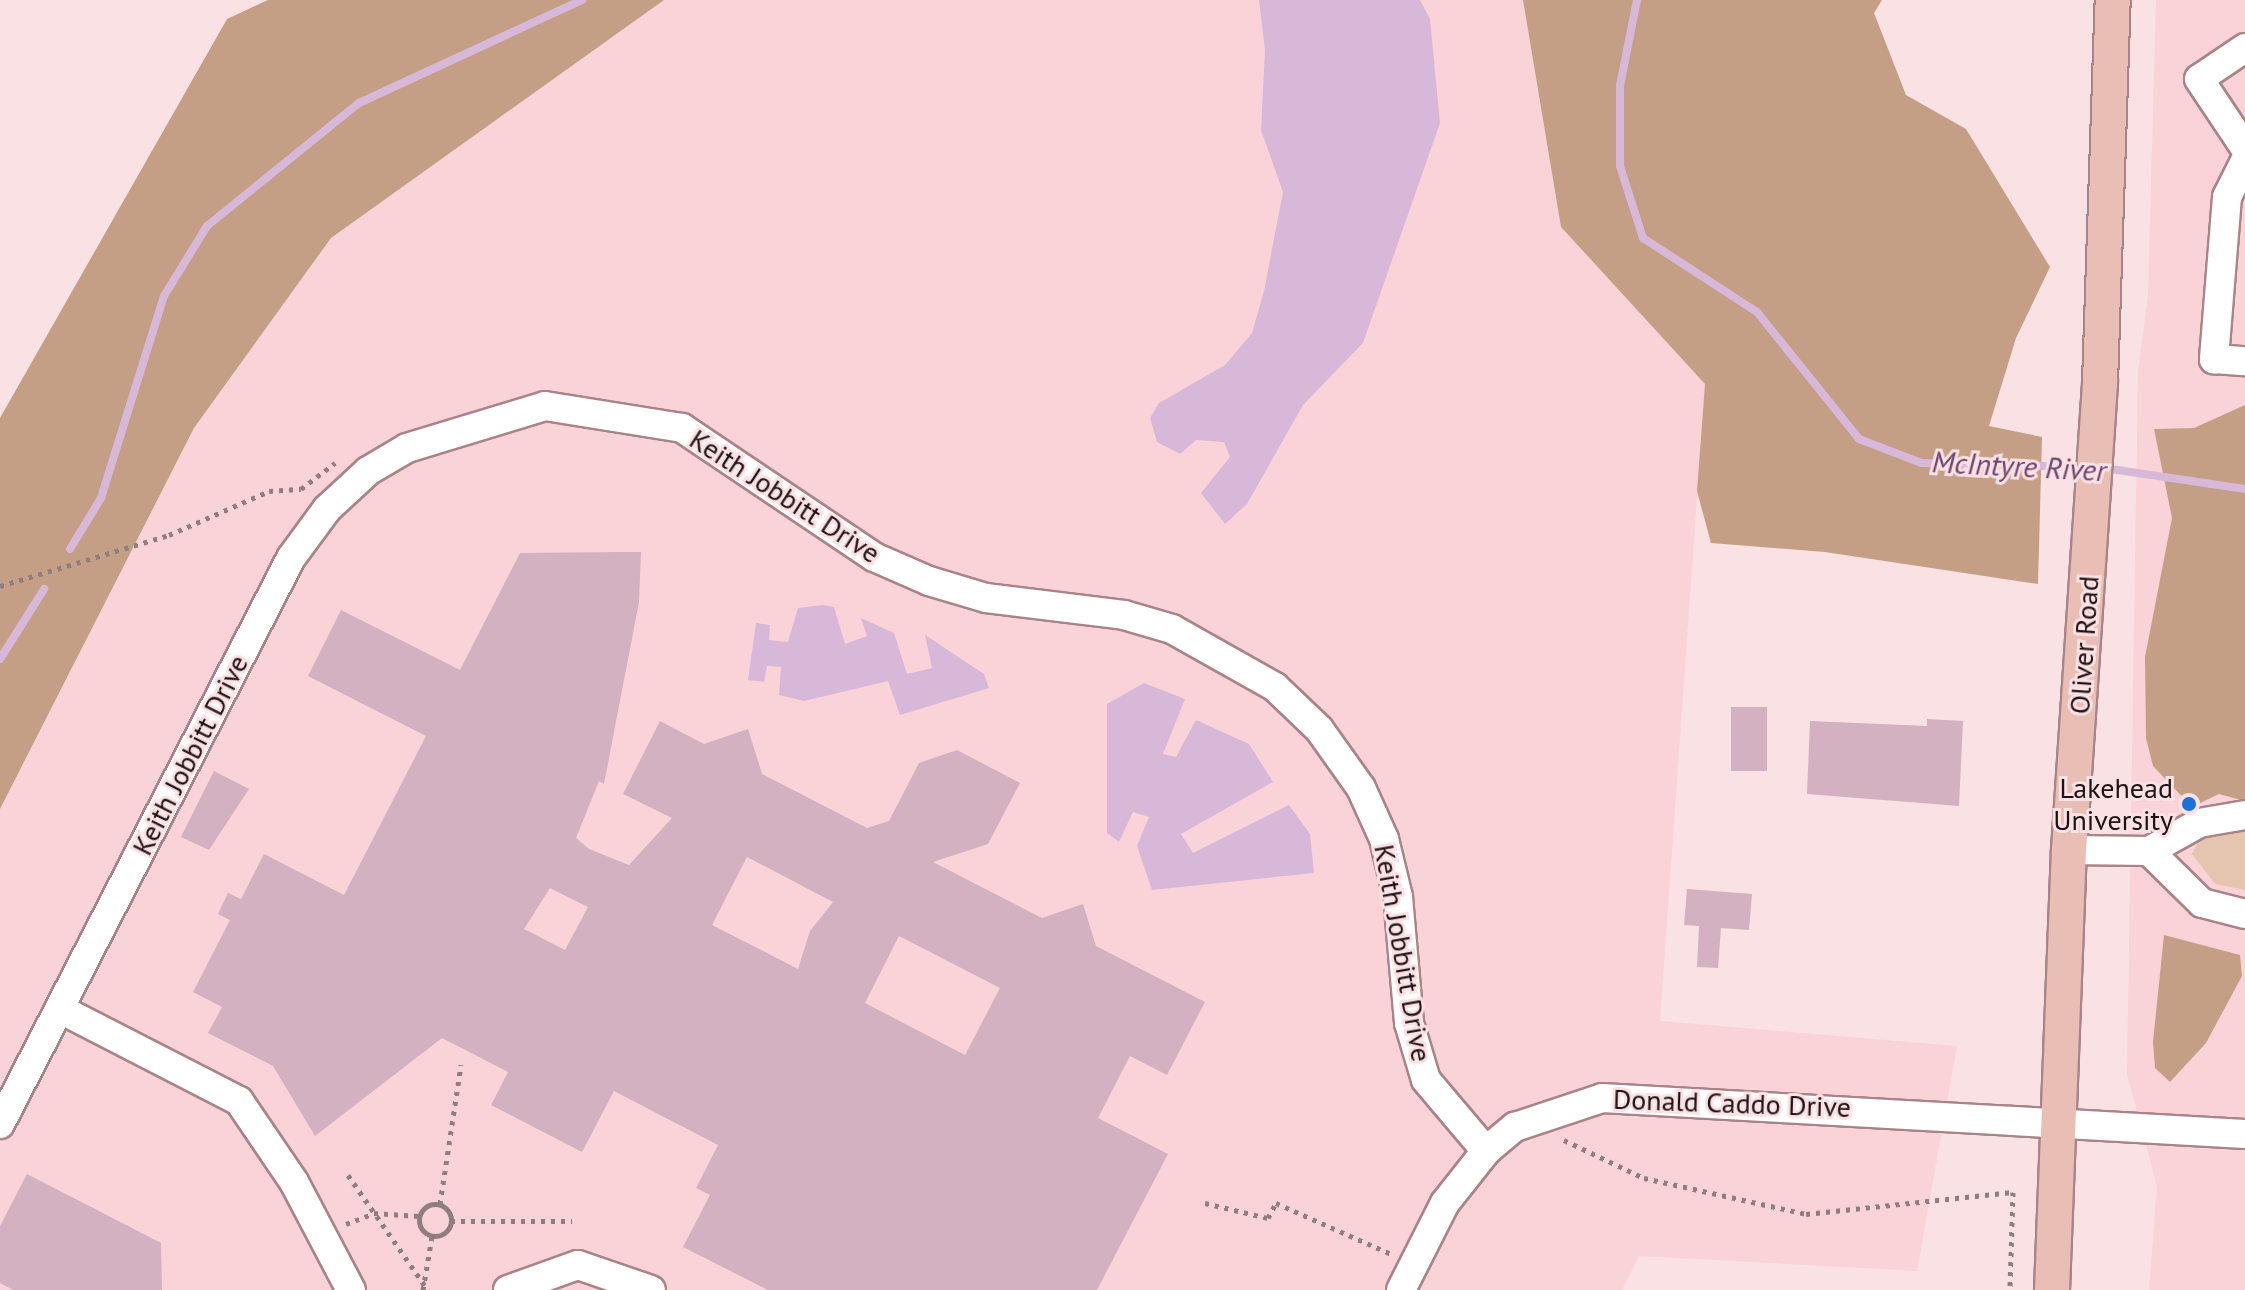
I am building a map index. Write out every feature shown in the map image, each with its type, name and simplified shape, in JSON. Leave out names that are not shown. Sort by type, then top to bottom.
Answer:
[{"type":"main road","name":"Oliver Road","points":[[2052,1290],[2069,850],[2093,531],[2113,0]]},
{"type":"street","points":[[2245,48],[2199,79],[2245,148]]},
{"type":"street","points":[[2245,161],[2227,197],[2214,359],[2245,361]]},
{"type":"street","name":"Keith Jobbitt Drive","points":[[0,1124],[291,558],[327,509],[368,471],[441,432],[545,406],[596,409],[682,428],[874,557],[929,581],[986,598],[1136,618],[1172,629],[1275,687],[1319,729],[1361,788],[1384,839],[1398,897],[1409,1023],[1426,1080],[1486,1151]]},
{"type":"street","points":[[2069,850],[2149,851],[2199,823],[2245,815]]},
{"type":"street","points":[[2149,851],[2202,903],[2245,914]]},
{"type":"street","points":[[60,1009],[239,1101],[324,1237],[351,1290]]},
{"type":"street","name":"Donald Caddo Drive","points":[[1401,1290],[1445,1203],[1486,1151],[1515,1127],[1602,1098],[2245,1134]]},
{"type":"street","points":[[508,1290],[578,1265],[651,1290]]},
{"type":"path","points":[[0,586],[169,535],[269,491],[301,489],[345,458]]},
{"type":"path","points":[[451,1221],[440,1204],[461,1065]]},
{"type":"path","points":[[1564,1140],[1644,1178],[1806,1214],[2013,1192],[2010,1290]]},
{"type":"path","points":[[348,1175],[425,1288]]},
{"type":"path","points":[[1205,1203],[1268,1218],[1276,1203],[1400,1257]]},
{"type":"path","points":[[324,1237],[374,1213],[419,1216],[440,1204]]},
{"type":"path","points":[[419,1216],[432,1236],[425,1288]]},
{"type":"path","points":[[432,1236],[451,1221],[572,1221]]},
{"type":"shaded area","points":[[268,0],[664,0],[331,238],[194,428],[0,809],[0,418],[227,19]]},
{"type":"shaded area","points":[[664,0],[1523,0],[1561,227],[1705,384],[1660,1021],[1957,1046],[1917,1271],[1639,1256],[1622,1290],[0,1290],[0,809],[194,428],[331,238]]},
{"type":"shaded area","points":[[1259,0],[1420,0],[1430,19],[1440,123],[1363,343],[1303,405],[1247,504],[1225,524],[1201,493],[1230,457],[1224,442],[1196,440],[1180,454],[1157,442],[1150,418],[1159,403],[1225,365],[1252,333],[1264,291],[1283,192],[1261,130],[1265,50]]},
{"type":"shaded area","points":[[1523,0],[1882,0],[1874,13],[1906,95],[1966,129],[2050,267],[2016,338],[1989,426],[2042,437],[2038,584],[1825,552],[1711,543],[1697,491],[1705,384],[1561,227]]},
{"type":"shaded area","name":"Lakehead University","points":[[2156,0],[2245,0],[2245,1290],[2149,1290],[2157,1186],[2127,1074],[2138,372],[2148,296]]},
{"type":"shaded area","points":[[2245,405],[2245,801],[2219,794],[2192,807],[2153,766],[2146,738],[2145,657],[2172,518],[2154,429],[2194,428]]},
{"type":"shaded area","points":[[834,607],[845,644],[867,636],[861,618],[894,633],[907,674],[932,668],[925,635],[984,674],[989,688],[900,715],[888,681],[804,701],[779,695],[781,667],[767,666],[764,682],[748,680],[756,623],[770,625],[769,640],[788,642],[798,608]]},
{"type":"shaded area","points":[[1144,683],[1185,699],[1163,754],[1176,757],[1196,720],[1249,744],[1273,782],[1181,834],[1193,853],[1289,805],[1310,834],[1314,873],[1152,890],[1137,846],[1149,817],[1133,812],[1119,842],[1107,833],[1107,704]]},
{"type":"shaded area","points":[[2229,828],[2245,829],[2245,890],[2215,884],[2192,854],[2200,838]]},
{"type":"shaded area","points":[[2164,935],[2240,955],[2242,976],[2206,1043],[2170,1082],[2155,1068],[2153,1042]]},
{"type":"building","points":[[641,552],[639,602],[604,784],[599,781],[576,838],[589,849],[629,865],[672,818],[623,794],[660,721],[704,744],[748,729],[762,774],[867,828],[889,821],[919,763],[957,750],[1020,783],[988,844],[933,862],[1042,918],[1083,904],[1096,946],[1205,1002],[1167,1075],[1130,1056],[1098,1118],[1168,1154],[1097,1290],[768,1290],[683,1247],[710,1195],[696,1188],[718,1145],[614,1091],[582,1152],[491,1105],[508,1072],[442,1038],[315,1136],[273,1066],[208,1033],[222,1007],[193,992],[230,920],[218,914],[228,893],[241,899],[264,854],[344,895],[426,736],[308,676],[341,610],[460,670],[520,553]],"holes":[[[747,857],[833,902],[810,931],[798,969],[712,925]],[[550,888],[588,907],[565,950],[524,929]],[[899,936],[1000,988],[965,1055],[865,1003]]]},
{"type":"building","points":[[1731,707],[1767,707],[1767,771],[1731,771]]},
{"type":"building","points":[[1927,719],[1963,721],[1959,806],[1807,794],[1810,721],[1927,726]]},
{"type":"building","points":[[214,771],[249,789],[209,850],[181,837]]},
{"type":"building","points":[[1687,889],[1752,894],[1749,930],[1721,928],[1718,968],[1697,967],[1699,926],[1684,925]]},
{"type":"building","points":[[27,1174],[161,1243],[162,1290],[13,1290],[0,1283],[0,1226]]},
{"type":"waterway","points":[[70,549],[101,498],[164,296],[207,226],[359,103],[582,0]]},
{"type":"waterway","name":"McIntyre River","points":[[1637,0],[1620,86],[1620,166],[1643,238],[1757,312],[1859,439],[1922,463],[2086,467]]},
{"type":"waterway","points":[[2104,468],[2245,489]]},
{"type":"waterway","points":[[0,659],[44,589]]},
{"type":"place","name":"Lakehead University","points":[[2189,804]]}]
